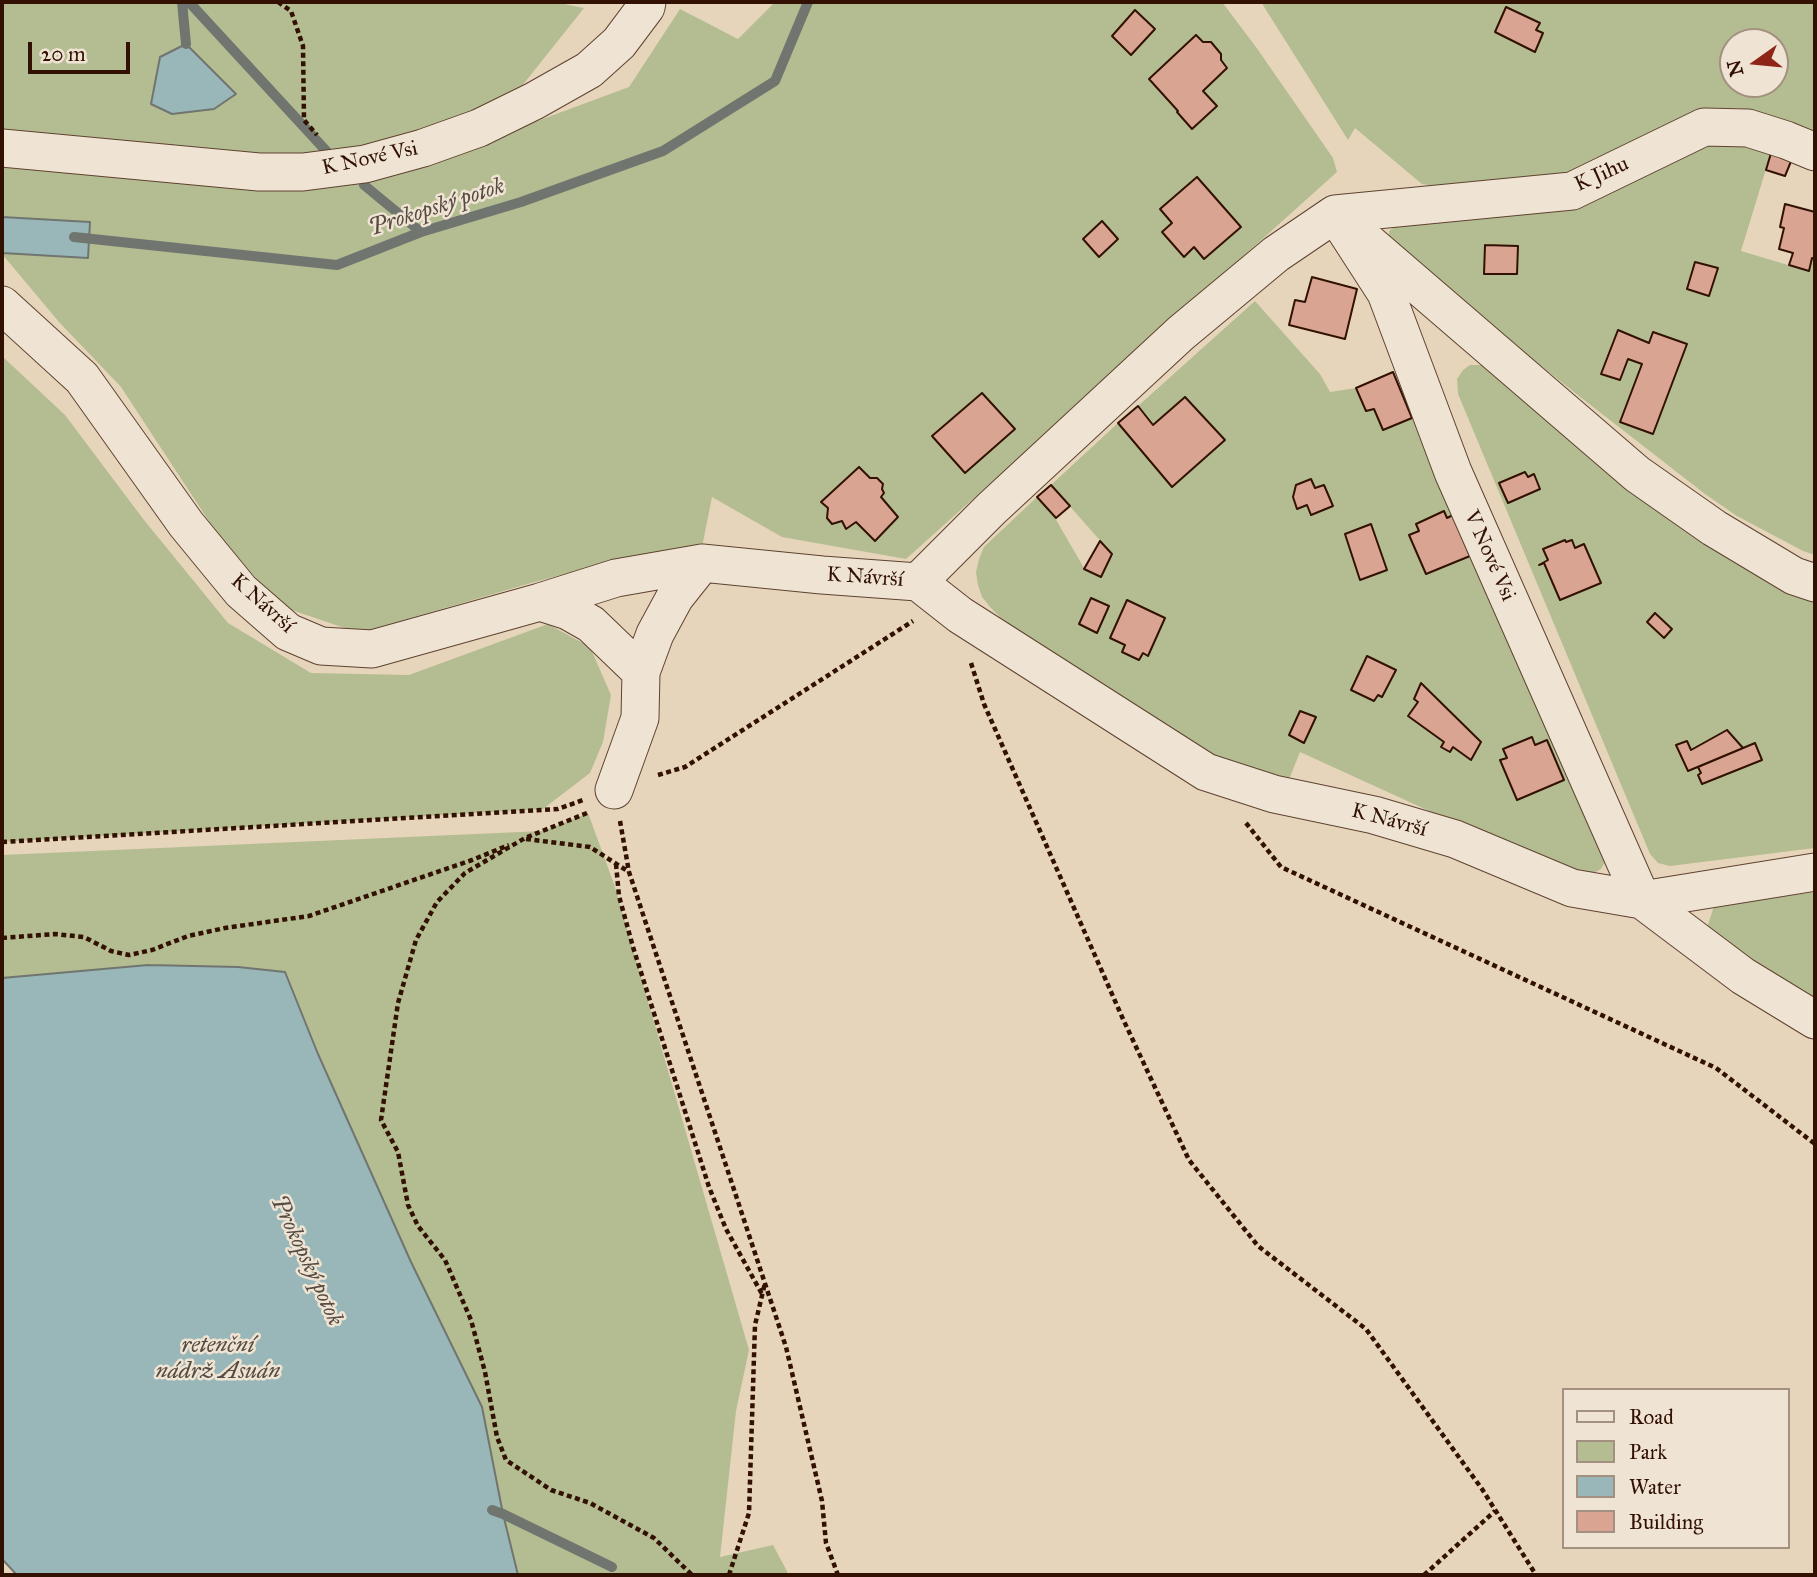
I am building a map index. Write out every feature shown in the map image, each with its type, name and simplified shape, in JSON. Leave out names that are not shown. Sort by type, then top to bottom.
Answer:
[{"type":"street","name":"K Nové Vsi","points":[[2,148],[259,172],[303,172],[365,164],[423,148],[479,128],[589,70],[619,43],[647,2]]},
{"type":"street","name":"K Jihu","points":[[1335,214],[1572,191],[1704,127],[1748,128],[1815,152]]},
{"type":"street","points":[[940,600],[991,509],[1181,333],[1276,254],[1335,214],[1637,474],[1714,528],[1794,576],[1815,583]]},
{"type":"street","name":"V Nové Vsi","points":[[1335,214],[1386,293],[1452,472],[1642,900]]},
{"type":"street","name":"K Návrší","points":[[2,305],[82,378],[186,524],[241,591],[288,632],[321,646],[372,649],[616,578],[702,563],[822,575],[940,600],[1206,772],[1274,794],[1374,815],[1455,839],[1572,888],[1642,900],[1815,872]]},
{"type":"street","points":[[614,790],[640,718],[642,672],[655,634],[675,597],[702,563]]},
{"type":"street","points":[[540,602],[568,611],[590,624],[642,672]]},
{"type":"street","points":[[1642,900],[1743,976],[1815,1020]]},
{"type":"path","points":[[278,2],[290,11],[303,46],[304,120],[344,167]]},
{"type":"path","points":[[2,842],[558,809],[685,766],[940,600],[964,641],[984,704],[1123,1019],[1189,1160],[1258,1246],[1366,1329],[1482,1489],[1536,1575]]},
{"type":"path","points":[[2,938],[55,934],[84,937],[111,951],[129,955],[152,950],[188,936],[309,916],[472,860],[588,813],[614,790]]},
{"type":"path","points":[[614,790],[629,872],[786,1347],[822,1501],[826,1543],[838,1575]]},
{"type":"path","points":[[1240,815],[1282,867],[1716,1068],[1815,1144]]},
{"type":"path","points":[[629,872],[590,847],[525,838],[465,873],[437,902],[416,940],[398,1003],[381,1120],[398,1152],[408,1205],[418,1226],[445,1260],[471,1320],[485,1372],[497,1437],[506,1460],[551,1490],[590,1503],[654,1538],[692,1575]]},
{"type":"path","points":[[616,864],[619,896],[633,947],[709,1187],[726,1229],[762,1294]]},
{"type":"path","points":[[729,1575],[749,1513],[755,1325],[765,1282]]},
{"type":"path","points":[[1424,1575],[1495,1511]]},
{"type":"green space","points":[[2,2],[554,2],[584,8],[498,116],[497,132],[540,120],[629,87],[680,9],[738,39],[775,2],[1222,2],[1333,158],[1337,172],[906,559],[782,537],[712,497],[702,547],[624,558],[359,633],[280,606],[216,532],[121,387],[59,322],[2,254]],"holes":[[[1196,35],[1203,42],[1211,42],[1221,60],[1203,91],[1216,106],[1177,112],[1149,79]],[[1197,177],[1240,227],[1204,259],[1194,247],[1183,256],[1162,233],[1172,223],[1160,209]],[[1102,221],[1118,239],[1099,257],[1083,239]],[[982,393],[1014,429],[965,473],[932,436]],[[859,467],[870,478],[877,478],[883,484],[884,493],[881,497],[898,517],[875,541],[856,522],[831,523],[827,518],[828,508],[822,503]]]},
{"type":"green space","points":[[1261,2],[1815,2],[1815,145],[1765,114],[1740,108],[1711,109],[1588,177],[1459,190],[1422,184],[1355,128],[1348,140]],"holes":[[[1506,8],[1540,23],[1536,30],[1543,33],[1534,51],[1495,31]]]},
{"type":"green space","points":[[1697,137],[1774,143],[1741,251],[1808,271],[1812,258],[1815,259],[1815,555],[1737,516],[1705,494],[1396,250],[1389,231],[1402,222]],"holes":[[[1485,245],[1517,246],[1517,274],[1484,273]],[[1695,262],[1717,269],[1709,296],[1687,289]],[[1653,332],[1687,344],[1653,434],[1620,422],[1642,364],[1628,359],[1620,380],[1602,374],[1649,343]]]},
{"type":"green space","points":[[1255,301],[1320,374],[1330,392],[1356,388],[1366,411],[1374,409],[1383,430],[1426,412],[1608,856],[1601,869],[1588,876],[1449,820],[1300,752],[1286,787],[1189,749],[1061,664],[990,607],[982,597],[976,572],[984,547],[1037,497],[1055,518],[1084,568],[1101,577],[1112,554],[1051,485],[1118,423],[1172,487],[1224,440],[1185,397],[1153,425],[1138,406]],"holes":[[[1311,479],[1315,488],[1324,485],[1333,506],[1311,515],[1307,505],[1297,508],[1296,485]],[[1444,512],[1447,518],[1453,516],[1470,556],[1426,574],[1410,535],[1419,531],[1416,524]],[[1371,525],[1387,570],[1360,580],[1345,534]],[[1091,598],[1109,606],[1097,633],[1079,624]],[[1127,601],[1165,618],[1148,655],[1143,653],[1139,660],[1122,652],[1125,645],[1111,638]],[[1368,656],[1381,697],[1378,695],[1374,701],[1351,690]],[[1422,683],[1481,742],[1471,759],[1453,747],[1449,752],[1442,747],[1444,742],[1408,717],[1418,702],[1414,699]],[[1531,737],[1535,745],[1547,740],[1564,780],[1517,800],[1501,760],[1507,758],[1503,749]]]},
{"type":"green space","points":[[2,356],[65,415],[144,520],[228,623],[311,673],[409,675],[548,624],[590,647],[611,695],[603,742],[590,773],[543,809],[2,842]]},
{"type":"green space","points":[[1470,365],[1481,365],[1491,370],[1604,470],[1673,521],[1815,597],[1815,848],[1670,866],[1658,863],[1650,854],[1458,394],[1457,379]],"holes":[[[1525,472],[1528,477],[1534,474],[1540,489],[1508,503],[1500,483]],[[1565,540],[1572,540],[1575,548],[1584,544],[1600,583],[1560,600],[1543,562],[1548,560],[1543,550]],[[1727,730],[1743,748],[1755,743],[1762,760],[1702,784],[1698,767],[1687,771],[1676,746],[1687,741],[1691,750]]]},
{"type":"green space","points":[[588,813],[614,884],[749,1350],[736,1411],[720,1557],[773,1545],[789,1575],[518,1575],[482,1407],[411,1262],[318,1054],[285,972],[238,967],[148,965],[2,978],[2,855],[543,831]]},
{"type":"green space","points":[[1815,892],[1815,1013],[1701,946],[1714,906]]},
{"type":"water","points":[[186,44],[236,94],[214,109],[172,114],[151,104],[160,57]]},
{"type":"water","points":[[2,217],[90,222],[88,258],[2,253]]},
{"type":"water","name":"retenční nádrž Asuán","points":[[148,965],[238,967],[285,972],[318,1054],[411,1262],[482,1407],[518,1575],[17,1575],[2,1559],[2,978]]},
{"type":"building","points":[[1506,7],[1540,23],[1536,30],[1543,33],[1535,52],[1495,32]]},
{"type":"building","points":[[1135,10],[1155,29],[1131,55],[1112,36]]},
{"type":"building","points":[[1196,35],[1203,42],[1211,42],[1221,54],[1221,60],[1227,68],[1203,91],[1217,106],[1192,129],[1149,79]]},
{"type":"building","points":[[1774,143],[1794,154],[1785,176],[1766,170]]},
{"type":"building","points":[[1197,177],[1241,227],[1204,259],[1194,247],[1184,257],[1162,232],[1172,223],[1160,209]]},
{"type":"building","points":[[1785,204],[1815,212],[1815,259],[1812,258],[1809,271],[1789,265],[1793,253],[1779,249],[1784,228],[1780,227]]},
{"type":"building","points":[[1102,221],[1118,239],[1099,257],[1083,239]]},
{"type":"building","points":[[1485,245],[1518,246],[1517,274],[1484,274]]},
{"type":"building","points":[[1695,262],[1718,268],[1709,296],[1687,289]]},
{"type":"building","points":[[1312,277],[1357,289],[1345,339],[1289,325],[1295,300],[1305,302]]},
{"type":"building","points":[[1618,330],[1649,343],[1653,332],[1687,344],[1653,434],[1620,422],[1642,364],[1628,359],[1620,380],[1601,374]]},
{"type":"building","points":[[1393,372],[1412,418],[1383,430],[1374,409],[1366,411],[1356,388]]},
{"type":"building","points":[[982,393],[1015,429],[965,473],[932,436]]},
{"type":"building","points":[[1185,397],[1225,440],[1172,487],[1118,423],[1138,406],[1153,425]]},
{"type":"building","points":[[859,467],[870,478],[877,478],[883,484],[884,493],[881,497],[898,517],[875,541],[856,522],[846,529],[842,521],[832,524],[827,518],[828,508],[821,502]]},
{"type":"building","points":[[1525,472],[1528,477],[1534,474],[1540,489],[1508,503],[1499,483]]},
{"type":"building","points":[[1311,479],[1315,488],[1324,485],[1333,506],[1311,515],[1307,505],[1297,509],[1293,497],[1296,485]]},
{"type":"building","points":[[1051,485],[1070,506],[1056,518],[1037,497]]},
{"type":"building","points":[[1444,511],[1447,518],[1453,515],[1470,556],[1426,574],[1409,535],[1419,531],[1416,524]]},
{"type":"building","points":[[1371,524],[1387,570],[1360,580],[1345,534]]},
{"type":"building","points":[[1572,540],[1575,548],[1584,544],[1601,583],[1560,600],[1544,563],[1539,565],[1548,560],[1543,549]]},
{"type":"building","points":[[1100,541],[1112,554],[1101,577],[1084,569]]},
{"type":"building","points":[[1091,598],[1109,606],[1097,633],[1079,624]]},
{"type":"building","points":[[1127,600],[1165,618],[1148,656],[1143,653],[1139,660],[1122,652],[1125,645],[1110,638]]},
{"type":"building","points":[[1655,613],[1672,629],[1664,638],[1647,622]]},
{"type":"building","points":[[1367,656],[1396,670],[1382,697],[1378,695],[1374,701],[1351,690]]},
{"type":"building","points":[[1421,683],[1481,742],[1471,760],[1453,747],[1450,752],[1441,747],[1444,742],[1408,716],[1418,702],[1414,699]]},
{"type":"building","points":[[1300,711],[1316,717],[1304,743],[1289,735]]},
{"type":"building","points":[[1727,730],[1743,748],[1688,771],[1676,745],[1687,741],[1691,750]]},
{"type":"building","points":[[1532,737],[1535,745],[1547,740],[1564,780],[1517,800],[1500,760],[1507,758],[1503,749]]},
{"type":"building","points":[[1755,743],[1762,760],[1702,784],[1698,767]]},
{"type":"waterway","points":[[182,2],[186,44]]},
{"type":"waterway","points":[[189,2],[329,154]]},
{"type":"waterway","name":"Prokopský potok","points":[[74,237],[337,265],[421,232],[521,202],[663,151],[775,81],[808,2]]},
{"type":"waterway","points":[[364,185],[421,232]]},
{"type":"waterway","points":[[492,1510],[612,1567]]}]
